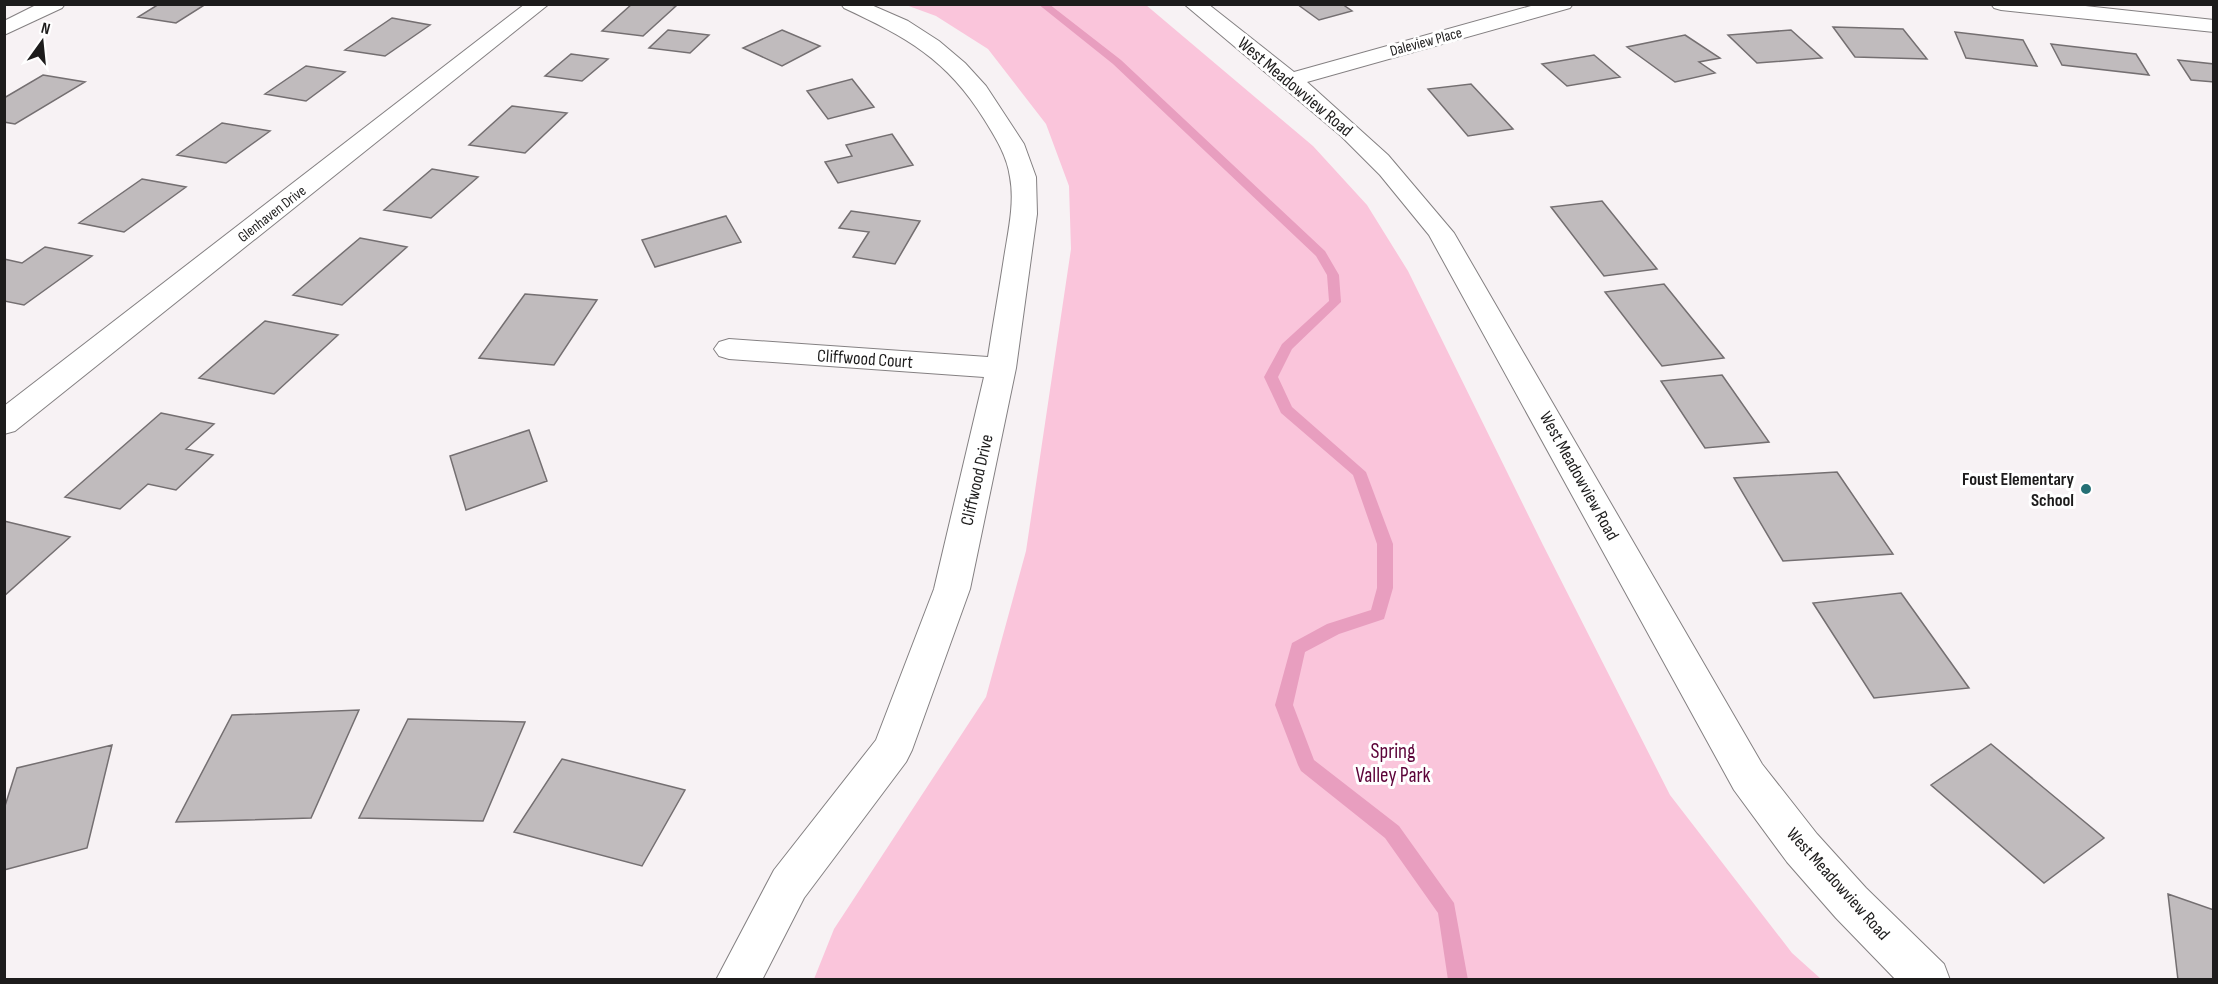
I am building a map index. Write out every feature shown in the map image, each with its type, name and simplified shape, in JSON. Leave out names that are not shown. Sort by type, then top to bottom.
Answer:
[{"type":"street","points":[[4,29],[56,4]]},
{"type":"street","name":"Glenhaven Drive","points":[[4,423],[540,4]]},
{"type":"street","name":"Cliffwood Drive","points":[[738,980],[789,884],[892,750],[952,589],[1001,368],[1024,214],[1023,177],[1012,144],[978,91],[957,68],[931,46],[900,26],[851,4]]},
{"type":"street","name":"West Meadowview Road","points":[[1194,4],[1289,80],[1370,150],[1413,197],[1441,233],[1748,777],[1802,848],[1851,903],[1928,980]]},
{"type":"street","name":"Daleview Place","points":[[1289,80],[1563,4]]},
{"type":"street","points":[[2001,4],[2214,26]]},
{"type":"street","name":"Cliffwood Court","points":[[729,349],[1001,368]]},
{"type":"green space","name":"Spring Valley Park","points":[[906,5],[1146,5],[1313,146],[1367,205],[1408,271],[1670,795],[1792,953],[1821,979],[814,979],[834,929],[986,697],[1026,551],[1071,249],[1069,186],[1046,124],[988,49],[936,16]]},
{"type":"building","points":[[159,4],[206,4],[176,23],[138,17]]},
{"type":"building","points":[[632,4],[676,6],[643,36],[602,31]]},
{"type":"building","points":[[1297,4],[1342,4],[1352,11],[1319,20]]},
{"type":"building","points":[[392,18],[430,25],[385,56],[345,50]]},
{"type":"building","points":[[1833,27],[1903,29],[1927,59],[1855,57]]},
{"type":"building","points":[[668,30],[709,35],[690,53],[649,48]]},
{"type":"building","points":[[782,30],[820,46],[782,66],[743,48]]},
{"type":"building","points":[[1791,30],[1822,58],[1757,63],[1728,35]]},
{"type":"building","points":[[1955,32],[2023,40],[2037,66],[1966,58]]},
{"type":"building","points":[[1685,35],[1720,58],[1699,62],[1715,73],[1675,82],[1627,47]]},
{"type":"building","points":[[2051,44],[2136,54],[2149,75],[2062,65]]},
{"type":"building","points":[[571,54],[608,59],[582,81],[545,76]]},
{"type":"building","points":[[1594,55],[1620,77],[1567,86],[1542,64]]},
{"type":"building","points":[[2178,60],[2214,64],[2214,82],[2191,80]]},
{"type":"building","points":[[306,66],[345,72],[306,101],[265,94]]},
{"type":"building","points":[[43,75],[85,82],[15,124],[4,122],[4,98]]},
{"type":"building","points":[[852,79],[874,107],[828,119],[807,91]]},
{"type":"building","points":[[1471,84],[1513,129],[1468,136],[1428,89]]},
{"type":"building","points":[[512,106],[567,113],[525,153],[469,145]]},
{"type":"building","points":[[222,123],[270,131],[226,163],[177,155]]},
{"type":"building","points":[[892,134],[913,165],[838,183],[825,162],[852,156],[846,145]]},
{"type":"building","points":[[432,169],[478,177],[431,218],[384,210]]},
{"type":"building","points":[[142,179],[186,187],[124,232],[79,223]]},
{"type":"building","points":[[1602,201],[1657,269],[1604,276],[1551,207]]},
{"type":"building","points":[[851,211],[920,221],[895,264],[853,257],[869,232],[839,228]]},
{"type":"building","points":[[726,216],[741,242],[655,267],[642,240]]},
{"type":"building","points":[[360,238],[407,247],[342,305],[293,295]]},
{"type":"building","points":[[45,247],[92,256],[24,305],[4,301],[4,259],[22,263]]},
{"type":"building","points":[[1664,284],[1724,358],[1662,366],[1605,292]]},
{"type":"building","points":[[525,294],[597,300],[554,365],[479,358]]},
{"type":"building","points":[[265,321],[338,335],[274,394],[199,378]]},
{"type":"building","points":[[1722,375],[1769,442],[1705,448],[1661,381]]},
{"type":"building","points":[[161,413],[214,424],[186,449],[213,455],[176,490],[148,484],[120,509],[65,497]]},
{"type":"building","points":[[529,430],[547,481],[466,510],[450,456]]},
{"type":"building","points":[[1837,472],[1893,554],[1783,561],[1734,478]]},
{"type":"building","points":[[4,521],[70,537],[4,596]]},
{"type":"building","points":[[1901,593],[1969,688],[1874,698],[1813,603]]},
{"type":"building","points":[[359,710],[311,818],[176,822],[232,715]]},
{"type":"building","points":[[408,719],[525,722],[483,821],[359,818]]},
{"type":"building","points":[[1991,744],[2104,838],[2044,883],[1931,785]]},
{"type":"building","points":[[112,745],[87,848],[4,870],[4,809],[17,768]]},
{"type":"building","points":[[562,759],[685,790],[642,866],[514,832]]},
{"type":"building","points":[[2168,894],[2214,910],[2214,980],[2178,980]]},
{"type":"waterway","points":[[1042,4],[1117,62],[1321,254],[1333,275],[1335,302],[1287,347],[1271,377],[1286,410],[1359,472],[1385,544],[1385,588],[1378,614],[1333,629],[1298,648],[1284,705],[1307,765],[1392,832],[1447,910],[1458,980]]},
{"type":"place","name":"Foust Elementary School","points":[[2086,489]]}]
